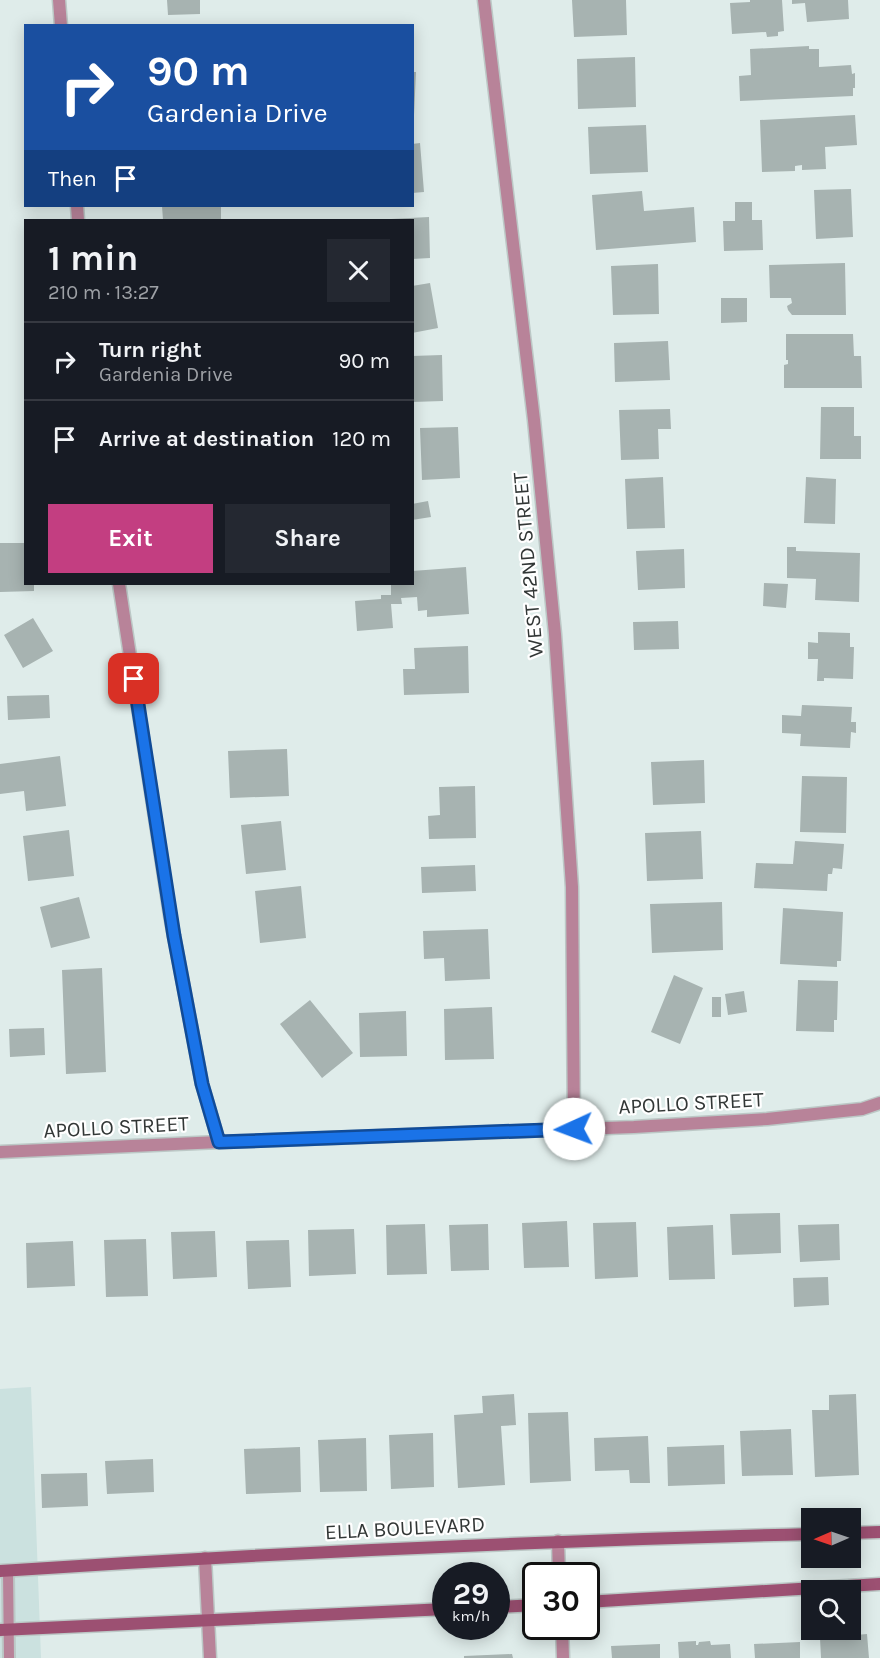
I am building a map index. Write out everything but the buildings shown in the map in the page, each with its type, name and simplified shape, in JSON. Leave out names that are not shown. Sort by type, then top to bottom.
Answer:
[{"type":"main road","points":[[861,1533],[880,1532]]},
{"type":"main road","name":"ELLA BOULEVARD","points":[[4,1571],[558,1540],[801,1534]]},
{"type":"main road","points":[[600,1601],[880,1584]]},
{"type":"main road","points":[[4,1630],[432,1610]]},
{"type":"street","points":[[59,0],[61,24]]},
{"type":"street","name":"WEST 42ND STREET","points":[[484,0],[534,420],[555,634],[572,887],[574,1129]]},
{"type":"street","points":[[119,585],[170,915],[202,1084],[219,1142]]},
{"type":"street","name":"APOLLO STREET","points":[[0,1152],[766,1119],[862,1109],[880,1103]]},
{"type":"street","points":[[558,1540],[559,1562]]},
{"type":"street","points":[[205,1558],[210,1658]]},
{"type":"street","points":[[562,1640],[563,1658]]},
{"type":"lane","points":[[4,1571],[4,1630],[9,1658]]},
{"type":"shaded area","points":[[31,1387],[41,1658],[0,1658],[0,1389]]},
{"type":"route","points":[[134,679],[170,915],[202,1084],[219,1142],[574,1129]]}]
